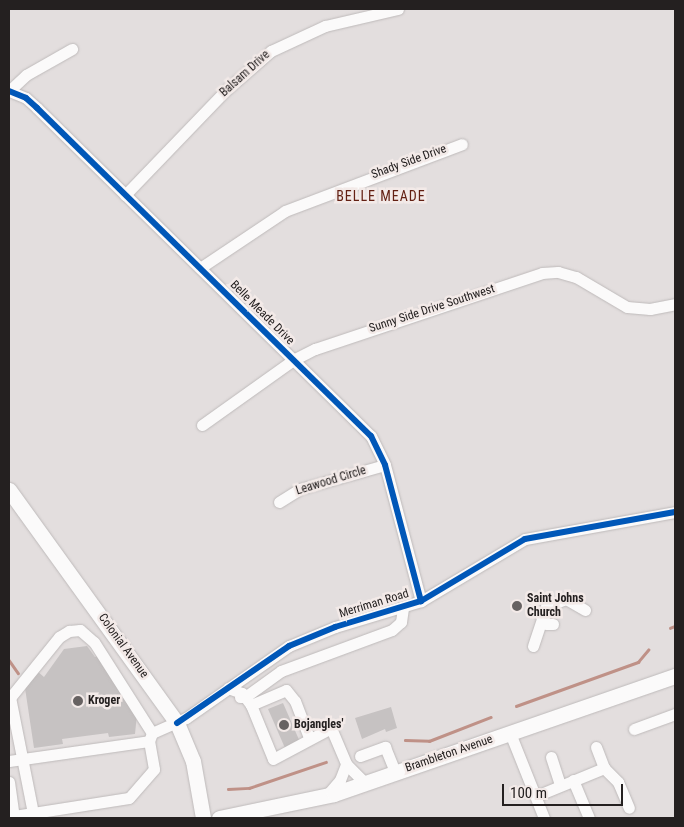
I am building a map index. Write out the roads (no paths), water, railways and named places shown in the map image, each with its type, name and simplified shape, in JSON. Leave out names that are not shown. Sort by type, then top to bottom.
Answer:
[{"type":"main road","name":"Colonial Avenue","points":[[9,490],[177,723],[193,761],[203,818]]},
{"type":"main road","name":"Brambleton Avenue","points":[[219,818],[325,797],[675,676]]},
{"type":"street","name":"Balsam Drive","points":[[125,195],[226,90],[271,51],[288,40],[325,26],[398,9]]},
{"type":"street","points":[[9,91],[26,75],[72,49]]},
{"type":"street","name":"Belle Meade Drive","points":[[9,91],[37,108],[371,436],[385,465],[421,601]]},
{"type":"street","name":"Shady Side Drive","points":[[200,268],[285,211],[462,144]]},
{"type":"street","name":"Sunny Side Drive Southwest","points":[[202,425],[293,360],[346,338],[542,273],[558,272],[576,276],[627,306],[650,309],[675,304]]},
{"type":"street","name":"Leawood Circle","points":[[279,502],[300,489],[385,465]]},
{"type":"street","name":"Merriman Road","points":[[9,761],[150,737],[177,723],[218,696],[272,656],[307,637],[421,601],[525,538],[675,512]]},
{"type":"street","points":[[533,646],[541,616],[546,607],[559,600],[573,601],[584,610]]},
{"type":"street","points":[[248,701],[281,671],[392,630],[401,622],[405,614],[403,608]]},
{"type":"street","points":[[541,616],[548,624],[553,624]]},
{"type":"street","points":[[9,782],[12,816],[34,815],[129,798],[154,769],[150,737],[94,642],[80,630],[69,631],[59,638],[9,698],[13,740],[24,757],[34,815]]},
{"type":"street","points":[[218,696],[248,701],[286,690],[295,700],[309,737],[307,744],[273,759],[248,701],[228,688]]},
{"type":"street","points":[[634,729],[675,714]]},
{"type":"street","points":[[309,737],[331,728],[346,764],[364,782]]},
{"type":"street","points":[[510,733],[544,818]]},
{"type":"street","points":[[360,756],[385,747],[395,772]]},
{"type":"street","points":[[596,747],[604,768],[618,782],[629,808]]},
{"type":"street","points":[[551,757],[560,784]]},
{"type":"street","points":[[325,797],[340,780],[346,764]]},
{"type":"street","points":[[536,796],[560,784],[604,768]]},
{"type":"street","points":[[573,780],[589,818]]},
{"type":"waterway","points":[[670,628],[675,626]]},
{"type":"waterway","points":[[516,706],[638,662],[648,650]]},
{"type":"waterway","points":[[9,660],[18,673]]},
{"type":"waterway","points":[[405,740],[429,741],[491,717]]},
{"type":"waterway","points":[[228,789],[249,788],[326,762]]},
{"type":"place","name":"Saint Johns Church","points":[[517,606]]},
{"type":"place","name":"Kroger","points":[[78,701]]},
{"type":"place","name":"Bojangles'","points":[[284,725]]},
{"type":"district","name":"BELLE MEADE","points":[[381,196]]}]
